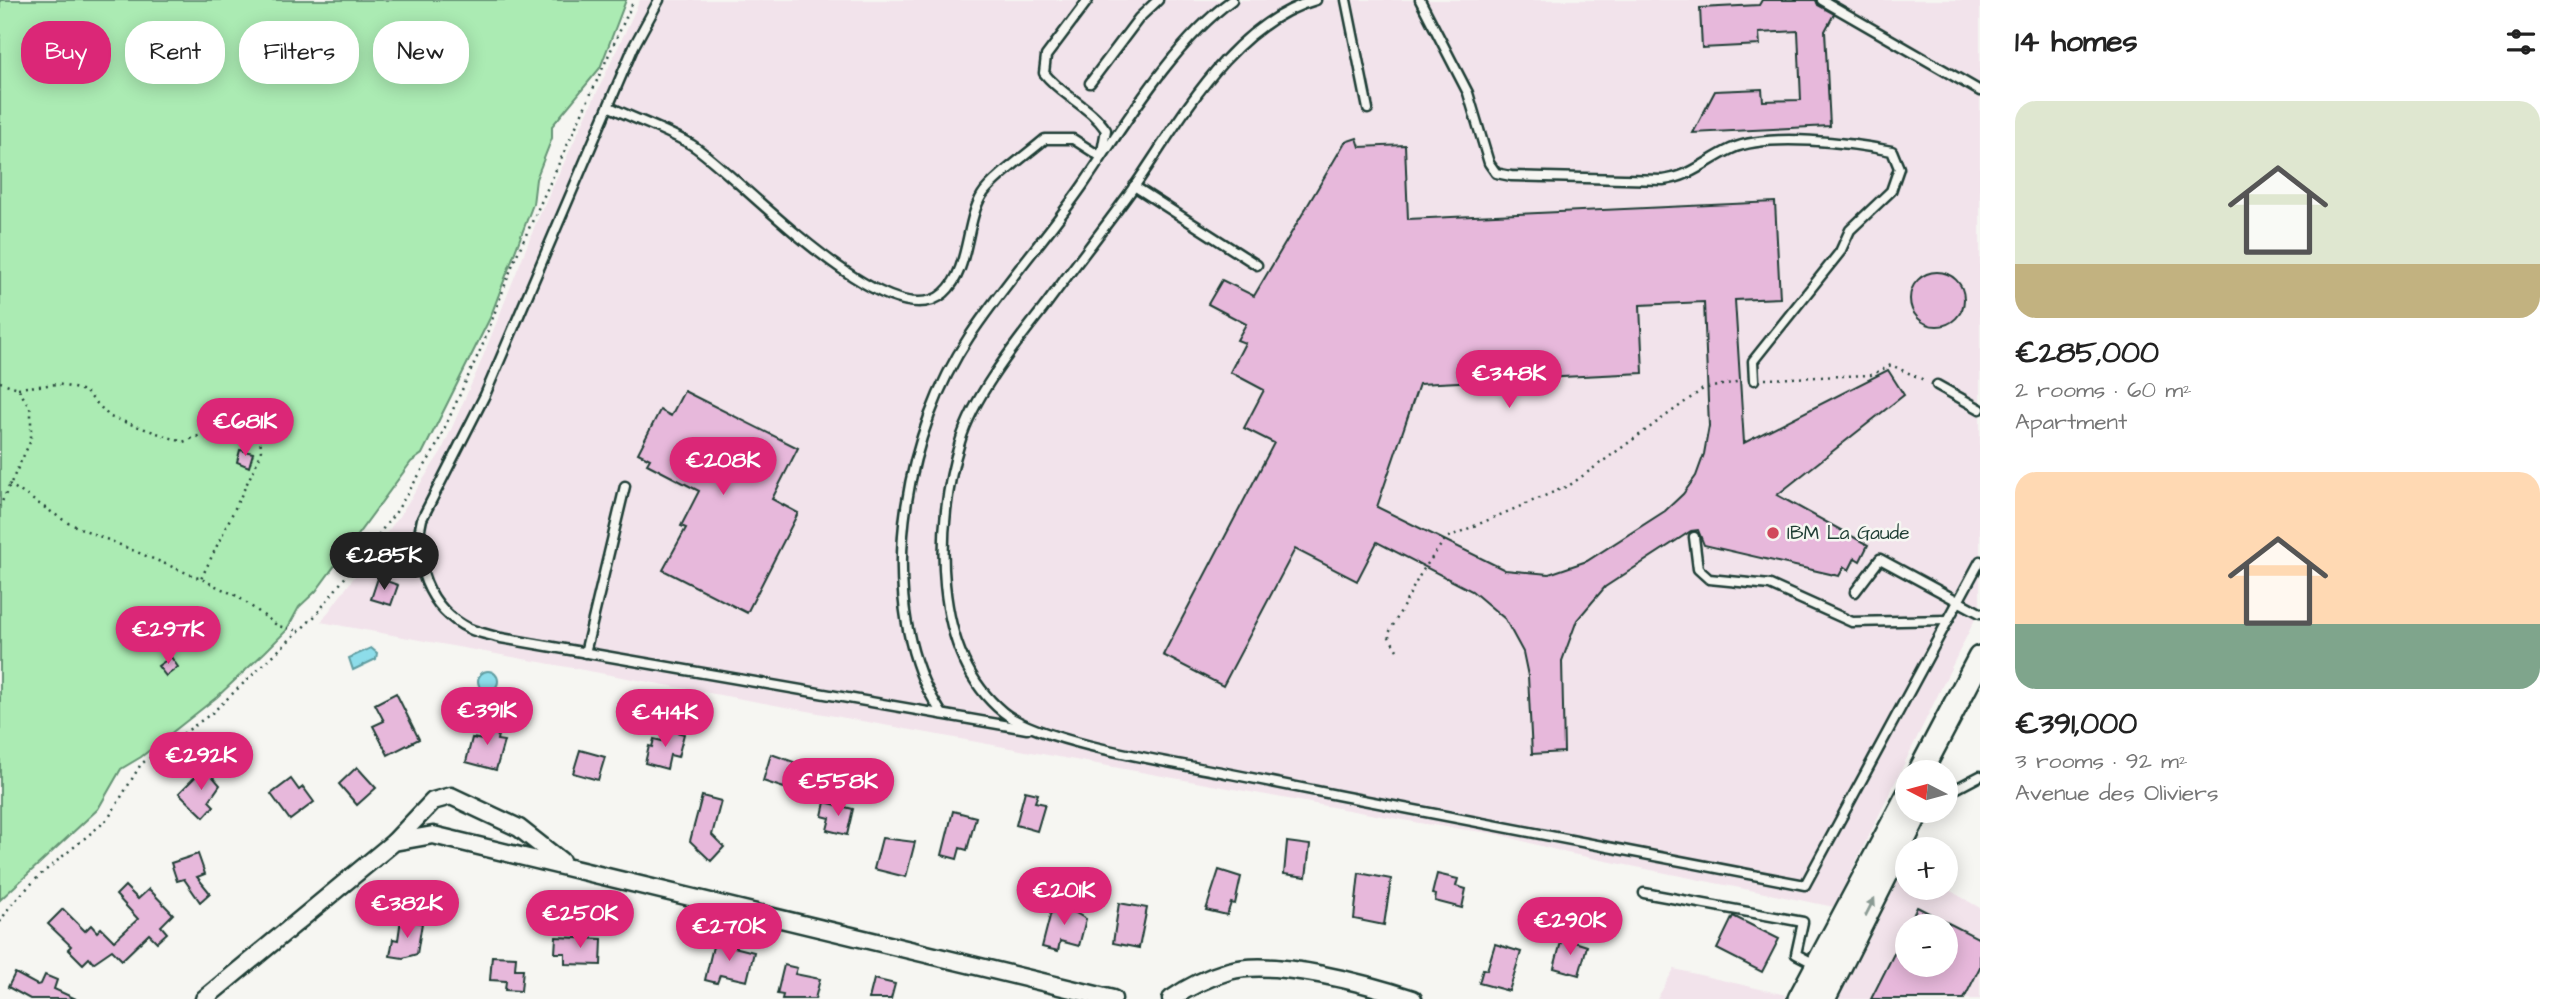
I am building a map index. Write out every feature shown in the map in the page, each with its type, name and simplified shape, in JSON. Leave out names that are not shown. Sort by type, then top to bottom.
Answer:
[{"type":"main road","points":[[1926,760],[1980,657]]},
{"type":"main road","points":[[1943,760],[1980,686]]},
{"type":"main road","points":[[1800,999],[1895,821]]},
{"type":"main road","points":[[1819,999],[1911,823]]},
{"type":"street","points":[[204,999],[394,842],[433,801],[451,796],[519,828],[566,864]]},
{"type":"street","points":[[394,842],[433,835],[566,864],[1085,995],[1113,999]]},
{"type":"street","points":[[1171,999],[1187,988],[1231,970],[1276,969],[1363,982],[1413,999]]},
{"type":"lane","points":[[659,0],[634,46],[485,395],[422,519],[418,537],[424,579],[435,599],[452,617],[470,629],[501,639],[1035,730],[1155,759],[1398,810],[1805,885],[1980,561]]},
{"type":"lane","points":[[1088,0],[1046,56],[1044,73],[1052,84],[1098,117],[1106,130],[1101,158]]},
{"type":"lane","points":[[1090,83],[1139,18],[1158,0]]},
{"type":"lane","points":[[942,714],[924,682],[911,639],[903,589],[906,499],[926,419],[967,339],[1101,158],[1131,112],[1212,15],[1232,0]]},
{"type":"lane","points":[[1035,730],[1006,714],[986,695],[962,657],[943,590],[945,514],[960,439],[1000,364],[1227,57],[1293,6],[1315,0]]},
{"type":"lane","points":[[1346,0],[1368,109]]},
{"type":"lane","points":[[1420,0],[1468,93],[1489,163],[1496,173],[1511,176],[1663,180],[1683,177],[1732,148],[1757,142],[1848,142],[1892,151],[1899,168],[1891,191],[1850,230],[1840,252],[1753,361],[1754,380]]},
{"type":"lane","points":[[1822,0],[1980,91]]},
{"type":"lane","points":[[610,107],[691,145],[723,169],[785,228],[827,260],[896,299],[916,303],[944,294],[955,279],[982,193],[1045,139],[1073,139],[1101,158]]},
{"type":"lane","points":[[1134,186],[1257,265]]},
{"type":"lane","points":[[1937,386],[1980,410]]},
{"type":"lane","points":[[584,653],[625,486]]},
{"type":"lane","points":[[1694,537],[1698,569],[1709,579],[1770,586],[1852,622],[1948,620]]},
{"type":"lane","points":[[1855,592],[1880,559],[1980,613]]},
{"type":"lane","points":[[1933,760],[1942,730]]},
{"type":"lane","points":[[1958,788],[1980,776]]},
{"type":"lane","points":[[1880,850],[1901,823]]},
{"type":"lane","points":[[1644,893],[1803,922],[1796,954],[1818,965]]},
{"type":"lane","points":[[1819,999],[1818,989],[1835,953],[1839,925]]},
{"type":"path","points":[[0,922],[10,906],[40,875],[108,819],[141,764],[212,713],[300,631],[349,576],[396,512],[434,451],[483,344],[514,261],[634,0]]},
{"type":"path","points":[[1397,650],[1388,635],[1421,573],[1446,538],[1570,485],[1703,389],[1754,380],[1871,374],[1891,365],[1937,386]]},
{"type":"path","points":[[0,382],[18,388],[58,384],[85,391],[110,417],[183,442],[219,428],[260,424],[261,454],[201,579]]},
{"type":"path","points":[[0,506],[30,440],[31,410],[18,388]]},
{"type":"path","points":[[9,484],[68,523],[201,579],[237,596],[278,626],[300,631]]},
{"type":"shaded area","name":"IBM La Gaude","points":[[640,0],[1980,0],[1980,609],[1906,760],[1895,760],[1895,782],[1834,907],[1567,853],[1497,834],[1425,824],[321,622],[400,515],[441,452],[478,369],[536,223]]},
{"type":"shaded area","points":[[1895,864],[1895,900],[1958,900],[1958,895],[1980,908],[1980,999],[1831,999]]},
{"type":"shaded area","points":[[1674,969],[1786,995],[1785,999],[1657,999]]},
{"type":"green space","points":[[0,0],[626,0],[600,68],[552,126],[552,138],[536,179],[533,204],[490,318],[422,454],[411,462],[316,591],[299,607],[286,631],[217,697],[141,757],[121,769],[98,809],[0,900]]},
{"type":"water","points":[[371,648],[377,653],[376,659],[353,670],[349,658]]},
{"type":"water","points":[[488,671],[495,674],[498,681],[495,688],[488,691],[481,688],[478,681],[481,674]]},
{"type":"building","points":[[1762,0],[1816,0],[1818,5],[1834,14],[1825,31],[1830,126],[1693,133],[1715,91],[1762,89],[1763,101],[1801,100],[1798,31],[1759,33],[1760,45],[1702,48],[1700,8],[1759,5]]},
{"type":"building","points":[[1357,138],[1360,147],[1405,145],[1408,219],[1775,202],[1780,298],[1735,300],[1744,443],[1888,370],[1904,395],[1777,495],[1868,545],[1860,561],[1855,558],[1849,570],[1844,567],[1839,576],[1704,545],[1698,530],[1691,531],[1605,587],[1577,620],[1562,661],[1564,752],[1532,754],[1528,676],[1523,652],[1505,619],[1472,591],[1377,542],[1357,581],[1295,549],[1223,686],[1163,655],[1274,443],[1244,428],[1264,390],[1230,372],[1245,343],[1237,340],[1246,324],[1208,304],[1222,280],[1254,296],[1345,142]],"holes":[[[1704,302],[1709,426],[1704,454],[1696,476],[1683,494],[1665,511],[1587,561],[1549,574],[1505,570],[1377,507],[1419,384],[1643,373],[1640,305]]]},
{"type":"building","points":[[1937,272],[1956,280],[1964,299],[1956,318],[1937,326],[1918,318],[1910,299],[1918,280]]},
{"type":"building","points":[[684,391],[798,448],[772,499],[798,513],[747,613],[663,570],[686,528],[681,526],[699,491],[647,464],[650,459],[638,453],[660,410],[671,416]]},
{"type":"building","points":[[240,450],[253,453],[249,467],[237,462]]},
{"type":"building","points":[[378,578],[398,585],[391,605],[371,599]]},
{"type":"building","points":[[171,657],[178,667],[166,676],[158,666]]},
{"type":"building","points":[[396,693],[419,739],[388,755],[373,726],[384,721],[375,704]]},
{"type":"building","points":[[487,717],[501,720],[497,740],[504,741],[496,770],[466,762],[472,738],[483,740]]},
{"type":"building","points":[[665,729],[684,734],[678,757],[670,755],[667,769],[645,763],[649,746],[652,747],[654,739],[662,741]]},
{"type":"building","points":[[580,750],[605,757],[598,780],[573,773]]},
{"type":"building","points":[[771,754],[794,762],[784,788],[763,781]]},
{"type":"building","points":[[357,767],[376,788],[357,805],[339,784]]},
{"type":"building","points":[[207,770],[220,785],[209,801],[214,806],[204,817],[179,793],[199,773],[201,776]]},
{"type":"building","points":[[291,779],[299,790],[303,787],[314,802],[290,820],[271,794]]},
{"type":"building","points":[[1025,791],[1038,794],[1035,802],[1045,804],[1037,831],[1016,825]]},
{"type":"building","points":[[702,796],[721,801],[712,835],[724,847],[711,861],[690,841]]},
{"type":"building","points":[[825,802],[853,809],[847,835],[827,830],[830,818],[822,816]]},
{"type":"building","points":[[953,811],[976,817],[967,850],[960,848],[957,859],[942,855]]},
{"type":"building","points":[[882,838],[915,842],[906,877],[874,869]]},
{"type":"building","points":[[1287,842],[1310,845],[1306,877],[1284,874]]},
{"type":"building","points":[[198,854],[205,874],[197,877],[210,893],[200,902],[184,879],[177,881],[171,863]]},
{"type":"building","points":[[1219,870],[1241,877],[1235,904],[1231,903],[1227,915],[1206,910]]},
{"type":"building","points":[[1359,873],[1391,879],[1384,925],[1354,919]]},
{"type":"building","points":[[1437,874],[1458,879],[1456,886],[1466,889],[1462,908],[1435,901],[1436,895],[1432,894]]},
{"type":"building","points":[[125,886],[138,899],[149,889],[173,914],[161,926],[167,933],[157,942],[149,934],[122,960],[112,950],[93,963],[89,958],[83,964],[68,949],[71,946],[48,924],[63,909],[85,931],[91,925],[97,932],[101,928],[114,941],[138,919],[116,895]]},
{"type":"building","points":[[1063,899],[1077,907],[1074,912],[1086,919],[1079,946],[1060,941],[1058,951],[1042,947],[1051,912],[1057,913]]},
{"type":"building","points":[[1119,903],[1147,908],[1139,948],[1113,943]]},
{"type":"building","points":[[1917,907],[1931,914],[1914,914]]},
{"type":"building","points":[[1733,916],[1779,939],[1762,972],[1717,949]]},
{"type":"building","points":[[401,919],[422,923],[417,954],[403,958],[390,956],[393,939],[398,940]]},
{"type":"building","points":[[1958,928],[1980,939],[1980,967],[1964,999],[1871,999],[1895,951],[1895,977],[1958,977]]},
{"type":"building","points":[[556,937],[602,939],[601,965],[565,964],[565,953],[555,953]]},
{"type":"building","points":[[1562,938],[1587,946],[1579,975],[1554,968]]},
{"type":"building","points":[[714,942],[754,952],[747,981],[720,975],[717,983],[705,980]]},
{"type":"building","points":[[1495,944],[1521,952],[1509,991],[1479,983],[1483,969],[1487,970]]},
{"type":"building","points":[[492,956],[516,957],[515,969],[523,969],[521,991],[505,990],[506,981],[490,980]]},
{"type":"building","points":[[784,965],[797,968],[795,974],[820,979],[815,999],[782,999],[783,995],[777,994]]},
{"type":"building","points":[[15,973],[37,985],[41,984],[45,975],[57,980],[54,989],[76,999],[30,999],[8,987]]},
{"type":"building","points":[[874,979],[895,984],[891,999],[869,999]]},
{"type":"place","name":"IBM La Gaude","points":[[1773,533]]}]
